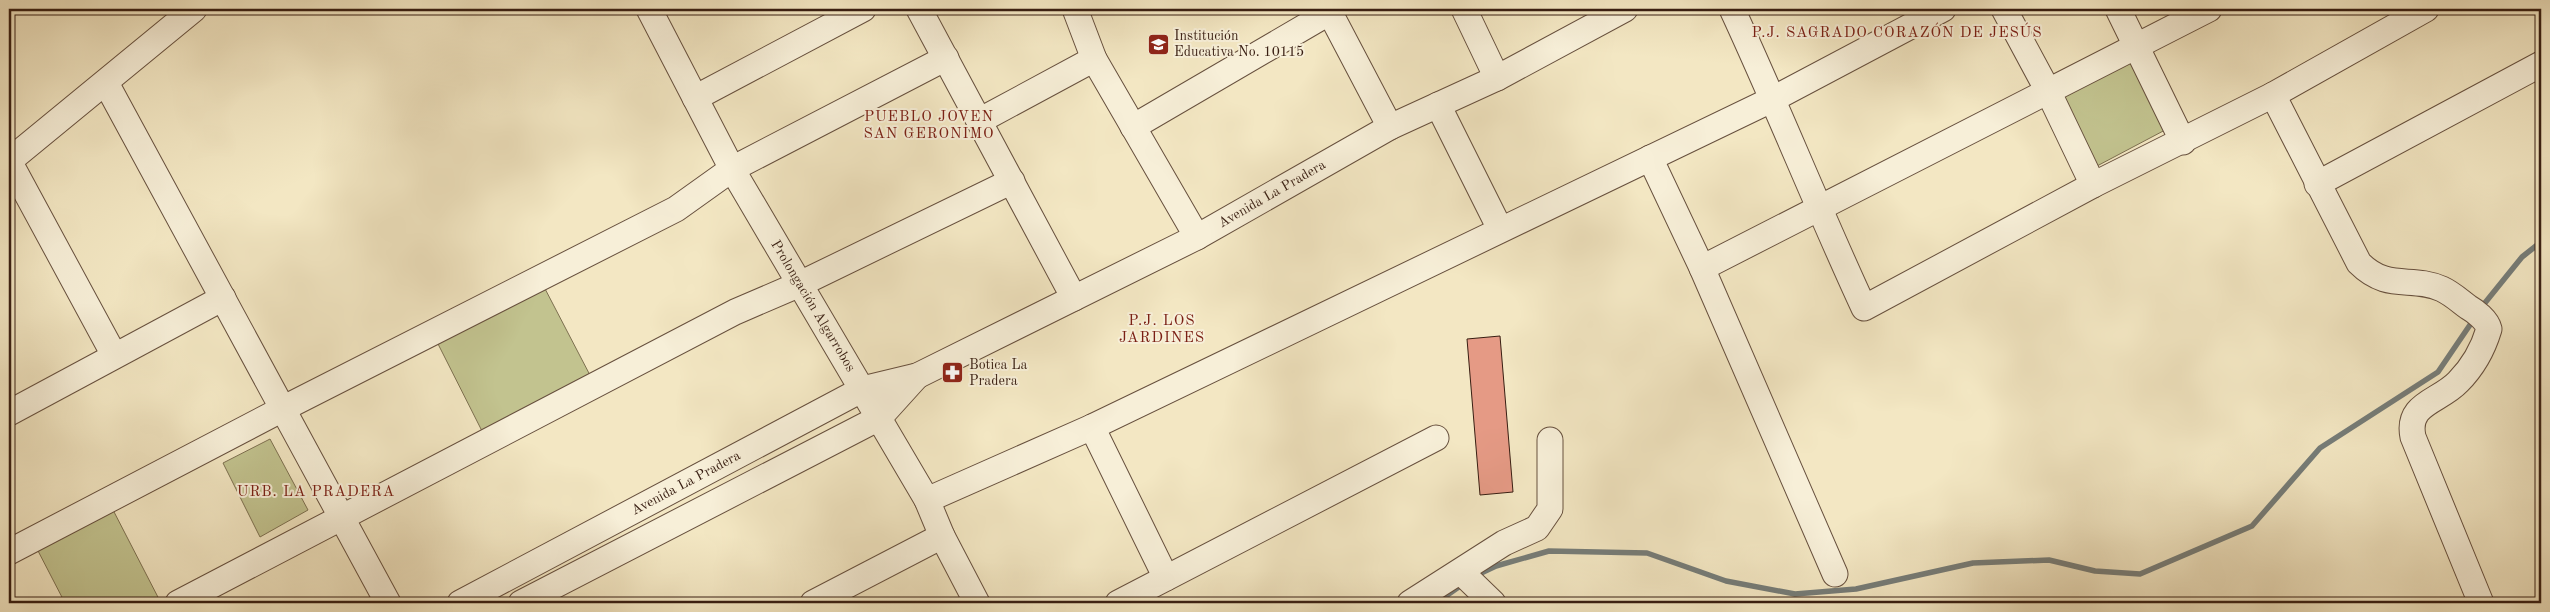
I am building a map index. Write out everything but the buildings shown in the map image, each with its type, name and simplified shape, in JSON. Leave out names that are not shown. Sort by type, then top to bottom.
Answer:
[{"type":"street","points":[[114,355],[9,161],[194,9]]},
{"type":"street","name":"Prolongación Algarrobos","points":[[649,9],[732,169],[927,500],[942,536],[977,603]]},
{"type":"street","points":[[695,98],[863,9]]},
{"type":"street","points":[[919,9],[1074,298]]},
{"type":"street","points":[[1075,9],[1094,59],[1197,237]]},
{"type":"street","points":[[1464,9],[1497,78]]},
{"type":"street","name":"Avenida La Pradera","points":[[460,603],[863,389],[917,376],[1197,237],[1390,126],[1497,78],[1625,9]]},
{"type":"street","points":[[1732,9],[1773,98],[1818,209],[1864,308],[2093,185],[2273,96],[2426,9]]},
{"type":"street","points":[[927,500],[1092,427],[1650,158],[1773,98],[1943,9]]},
{"type":"street","points":[[2004,9],[2048,91],[2093,185]]},
{"type":"street","points":[[2118,9],[2182,142]]},
{"type":"street","points":[[1702,268],[2209,9]]},
{"type":"street","points":[[1134,127],[1329,10],[1390,126]]},
{"type":"street","points":[[9,552],[676,209],[732,169],[946,58]]},
{"type":"street","points":[[979,121],[1094,59]]},
{"type":"street","points":[[2317,184],[2541,64]]},
{"type":"street","points":[[106,83],[388,603]]},
{"type":"street","points":[[2273,96],[2359,264],[2365,270],[2389,282],[2424,284],[2442,289],[2478,315],[2489,329],[2474,362],[2453,388],[2417,412],[2411,426],[2412,437],[2481,603]]},
{"type":"street","points":[[1438,105],[1500,229]]},
{"type":"street","points":[[1650,158],[1702,268],[1835,574]]},
{"type":"street","points":[[178,603],[735,312],[800,284],[1012,181]]},
{"type":"street","points":[[9,413],[223,298]]},
{"type":"street","name":"Avenida La Pradera","points":[[521,603],[879,418],[917,376]]},
{"type":"street","points":[[1092,427],[1166,578]]},
{"type":"street","points":[[1118,603],[1436,438]]},
{"type":"street","points":[[1410,603],[1466,577],[1504,544],[1537,528],[1550,509],[1550,440]]},
{"type":"street","points":[[813,603],[942,536]]},
{"type":"street","points":[[1466,577],[1493,603]]},
{"type":"green space","points":[[2129,54],[2167,129],[2097,166],[2056,92]]},
{"type":"green space","points":[[542,283],[592,379],[484,435],[435,338]]},
{"type":"green space","points":[[270,439],[308,510],[260,537],[223,463]]},
{"type":"green space","points":[[112,508],[161,603],[65,603],[36,547]]},
{"type":"waterway","points":[[2480,309],[2522,257],[2541,242]]},
{"type":"waterway","points":[[1477,575],[1496,566],[1549,551],[1647,553],[1726,581],[1795,594],[1856,589],[1973,563],[2049,560],[2095,571],[2140,574],[2252,526],[2320,448],[2438,372],[2474,319]]},
{"type":"waterway","points":[[1436,603],[1463,584]]},
{"type":"place","name":"Institución Educativa No. 10115","points":[[1158,44]]},
{"type":"place","name":"Botica La Pradera","points":[[953,373]]},
{"type":"district","name":"P.J. SAGRADO CORAZÓN DE JESÚS","points":[[1897,33]]},
{"type":"district","name":"PUEBLO JOVEN SAN GERONIMO","points":[[929,126]]},
{"type":"district","name":"P.J. LOS JARDINES","points":[[1162,330]]},
{"type":"district","name":"URB. LA PRADERA","points":[[316,492]]}]
